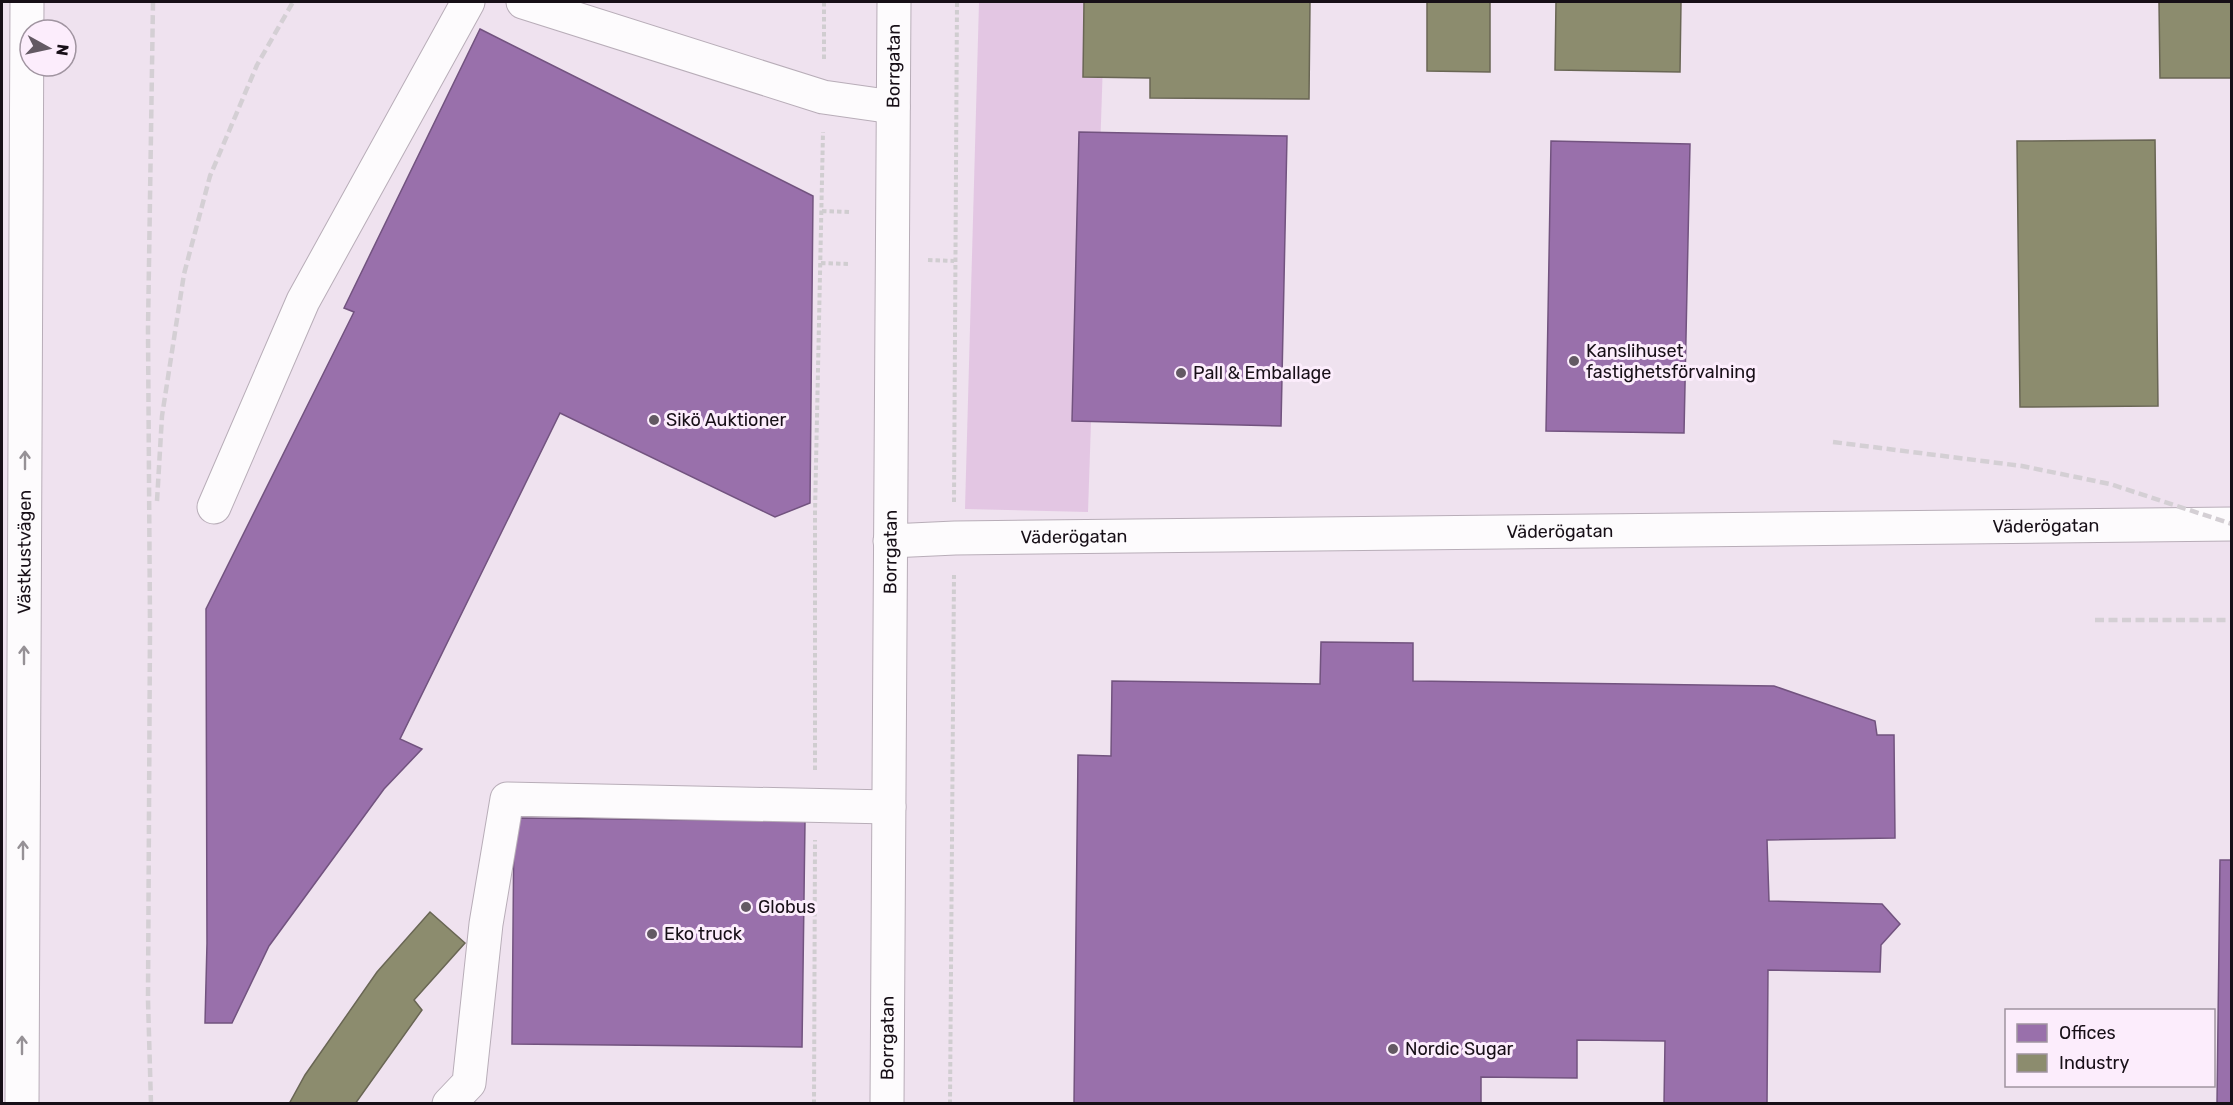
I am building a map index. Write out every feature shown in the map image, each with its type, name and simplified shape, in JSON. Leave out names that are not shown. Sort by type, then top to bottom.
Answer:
[{"type":"street","name":"Västkustvägen","points":[[21,1104],[27,2]]},
{"type":"street","points":[[214,507],[303,301],[468,2]]},
{"type":"street","points":[[523,2],[823,97],[893,108]]},
{"type":"street","name":"Borrgatan","points":[[887,1104],[894,2]]},
{"type":"street","name":"Väderögatan","points":[[890,541],[955,538],[2232,524]]},
{"type":"street","points":[[449,1104],[469,1083],[486,924],[507,800],[889,807]]},
{"type":"path","points":[[814,1104],[815,523],[824,2]]},
{"type":"path","points":[[822,211],[850,212]]},
{"type":"path","points":[[927,260],[954,261]]},
{"type":"path","points":[[821,263],[848,264]]},
{"type":"shaded area","points":[[979,2],[1105,2],[1088,512],[965,509]]},
{"type":"building: Offices","points":[[480,29],[813,196],[810,503],[775,517],[560,413],[400,739],[422,749],[384,789],[269,946],[232,1023],[205,1023],[207,943],[206,609],[354,312],[344,308]]},
{"type":"building: Offices","points":[[1079,132],[1287,136],[1281,426],[1072,421]]},
{"type":"building: Offices","points":[[1551,141],[1690,144],[1684,433],[1546,431]]},
{"type":"building: Offices","points":[[1321,642],[1413,643],[1413,681],[1774,686],[1875,721],[1877,735],[1894,735],[1895,838],[1767,840],[1769,901],[1882,904],[1900,924],[1881,945],[1880,972],[1768,970],[1767,1104],[1664,1104],[1665,1041],[1577,1040],[1577,1078],[1481,1077],[1481,1104],[1074,1104],[1078,755],[1111,756],[1112,681],[1320,684]]},
{"type":"building: Offices","points":[[514,818],[805,821],[802,1047],[512,1044]]},
{"type":"building: Offices","points":[[2220,860],[2232,860],[2232,1104],[2217,1104]]},
{"type":"building: Industry","points":[[1084,2],[1310,2],[1309,99],[1150,98],[1150,78],[1083,77]]},
{"type":"building: Industry","points":[[1427,2],[1490,2],[1490,72],[1427,71]]},
{"type":"building: Industry","points":[[1556,2],[1681,2],[1680,72],[1555,70]]},
{"type":"building: Industry","points":[[2159,2],[2232,2],[2232,78],[2160,78]]},
{"type":"building: Industry","points":[[2155,140],[2158,406],[2020,407],[2017,141]]},
{"type":"building: Industry","points":[[430,912],[465,943],[414,1000],[422,1010],[355,1104],[289,1104],[305,1075],[377,972]]},
{"type":"railway","points":[[151,1104],[148,1000],[150,626],[148,329],[153,2]]},
{"type":"railway","points":[[157,501],[162,416],[184,274],[210,176],[257,65],[293,2]]},
{"type":"railway","points":[[1833,442],[2022,466],[2110,484],[2232,524]]},
{"type":"railway","points":[[2095,620],[2232,620]]},
{"type":"place","name":"Kanslihuset fastighetsförvalning","points":[[1574,361]]},
{"type":"place","name":"Pall & Emballage","points":[[1181,373]]},
{"type":"place","name":"Sikö Auktioner","points":[[654,420]]},
{"type":"place","name":"Globus","points":[[746,907]]},
{"type":"place","name":"Eko truck","points":[[652,934]]},
{"type":"place","name":"Nordic Sugar","points":[[1393,1049]]}]
